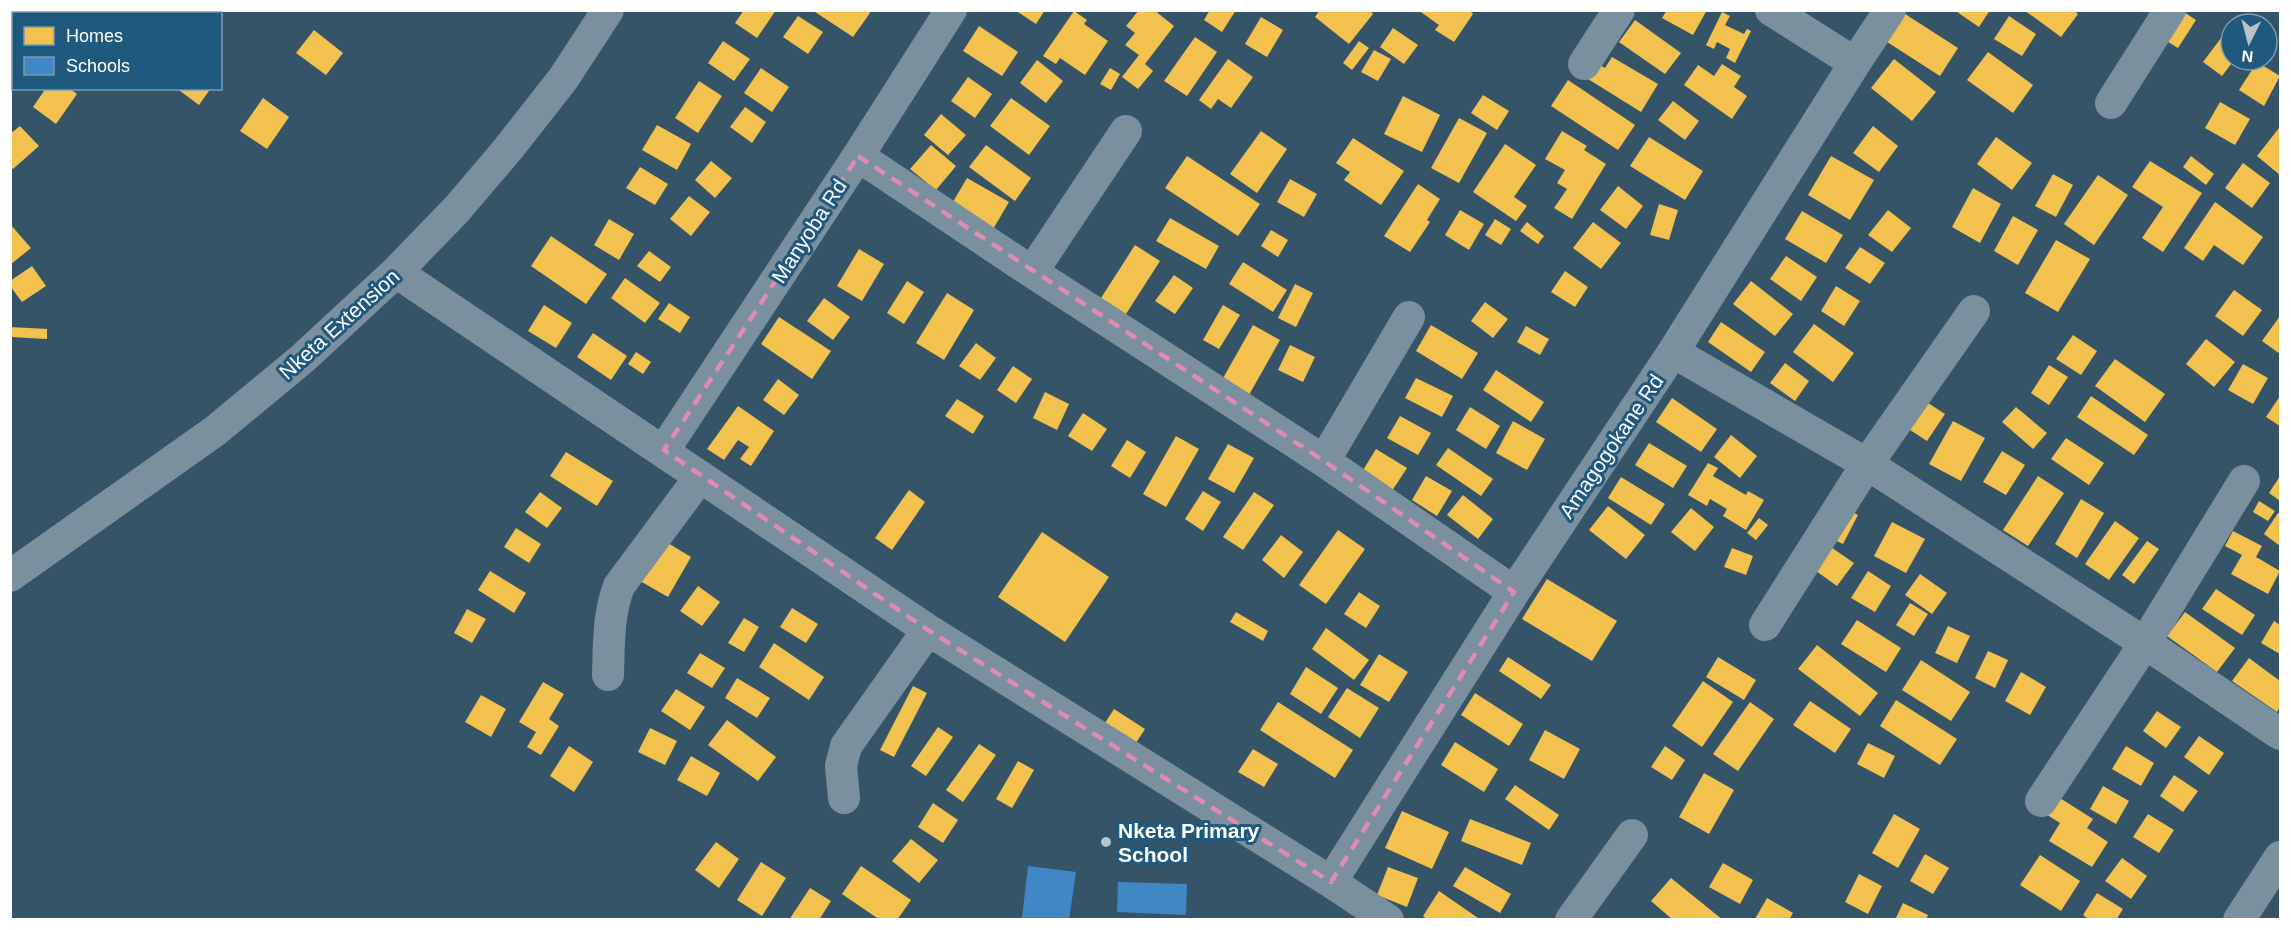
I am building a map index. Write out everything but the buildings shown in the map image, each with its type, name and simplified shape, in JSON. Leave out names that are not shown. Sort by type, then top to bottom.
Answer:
[{"type":"street","name":"Nketa Extension","points":[[10,576],[215,431],[302,359],[396,272],[457,208],[508,149],[563,78],[608,10]]},
{"type":"street","name":"Manyoba Rd","points":[[664,450],[858,156],[951,10]]},
{"type":"street","points":[[1584,64],[1619,10]]},
{"type":"street","points":[[1771,10],[1855,63]]},
{"type":"street","name":"Amagogokane Rd","points":[[1331,882],[1514,592],[1673,352],[1890,10]]},
{"type":"street","points":[[2111,103],[2170,10]]},
{"type":"street","points":[[1032,272],[1126,131]]},
{"type":"street","points":[[858,156],[1324,461],[1514,592]]},
{"type":"street","points":[[396,272],[664,450],[700,477],[928,630],[1388,920]]},
{"type":"street","points":[[1764,625],[1867,464],[1974,311]]},
{"type":"street","points":[[1324,461],[1409,317]]},
{"type":"street","points":[[1673,352],[1867,464],[2145,643],[2280,734]]},
{"type":"street","points":[[608,675],[609,623],[612,603],[619,586],[700,477]]},
{"type":"street","points":[[2041,801],[2145,643],[2244,481]]},
{"type":"street","points":[[844,798],[841,766],[846,746],[928,630]]},
{"type":"street","points":[[1570,920],[1632,834]]},
{"type":"street","points":[[2239,920],[2280,857]]},
{"type":"highlighted area","points":[[858,156],[1324,461],[1514,592],[1331,882],[928,630],[664,450]]},
{"type":"place","name":"Nketa Primary School","points":[[1106,842]]}]
